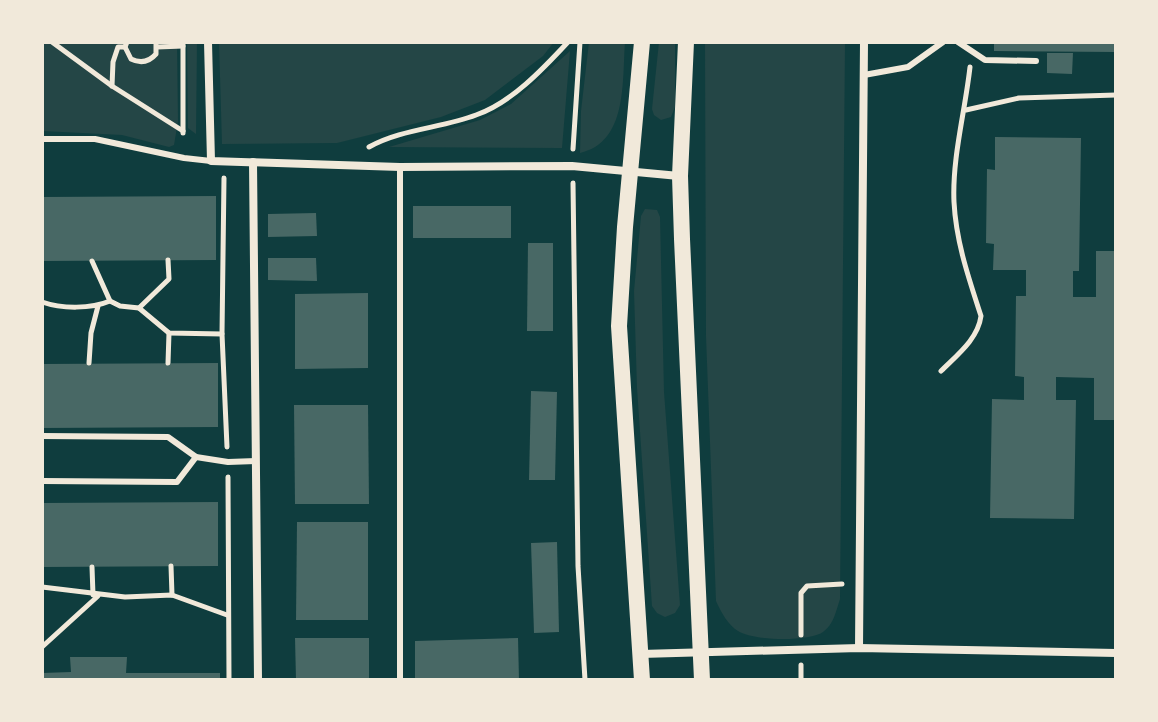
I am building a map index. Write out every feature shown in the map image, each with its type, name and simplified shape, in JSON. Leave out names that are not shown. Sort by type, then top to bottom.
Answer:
[{"type":"main road","points":[[642,42],[619,326],[642,680]]},
{"type":"main road","points":[[686,42],[680,176],[702,680]]},
{"type":"street","points":[[208,42],[211,161],[400,167],[572,166],[680,176]]},
{"type":"street","points":[[859,648],[864,42]]},
{"type":"street","points":[[253,162],[258,680]]},
{"type":"street","points":[[640,654],[859,648],[1116,653]]},
{"type":"lane","points":[[864,75],[908,67],[943,42]]},
{"type":"lane","points":[[958,42],[985,60],[1036,61]]},
{"type":"lane","points":[[42,139],[95,139],[211,161]]},
{"type":"lane","points":[[400,167],[400,680]]},
{"type":"lane","points":[[42,436],[168,437],[196,457],[228,462],[256,461]]},
{"type":"lane","points":[[42,481],[177,482],[196,457]]},
{"type":"path","points":[[52,42],[112,86],[183,131]]},
{"type":"path","points":[[365,149],[395,136],[480,114],[511,96],[568,42]]},
{"type":"path","points":[[580,42],[572,166],[578,566],[585,680]]},
{"type":"path","points":[[112,86],[118,47],[126,44],[131,59],[143,62],[152,59],[156,44],[183,44],[184,158]]},
{"type":"path","points":[[941,371],[980,327],[981,316],[960,247],[954,201],[956,159],[966,110],[971,51]]},
{"type":"path","points":[[966,110],[1019,98],[1116,95]]},
{"type":"path","points":[[225,161],[222,334],[228,462],[229,680]]},
{"type":"path","points":[[139,308],[169,279],[168,260]]},
{"type":"path","points":[[92,261],[110,301],[120,306],[139,308],[169,333],[222,334]]},
{"type":"path","points":[[42,302],[53,306],[98,306],[110,301]]},
{"type":"path","points":[[89,363],[91,333],[98,306]]},
{"type":"path","points":[[168,363],[169,333]]},
{"type":"path","points":[[171,566],[172,595]]},
{"type":"path","points":[[92,567],[96,595]]},
{"type":"path","points":[[801,680],[801,593],[807,586],[859,584]]},
{"type":"path","points":[[42,587],[96,595],[172,595],[227,615]]},
{"type":"path","points":[[42,647],[96,595]]},
{"type":"shaded area","points":[[42,42],[177,42],[178,121],[174,145],[169,147],[122,135],[42,131]]},
{"type":"shaded area","points":[[187,42],[197,42],[196,134],[188,128]]},
{"type":"shaded area","points":[[219,42],[554,42],[543,56],[485,100],[441,117],[337,143],[222,144]]},
{"type":"shaded area","points":[[589,42],[625,42],[622,91],[615,123],[607,136],[596,147],[580,153],[581,111]]},
{"type":"shaded area","points":[[659,42],[675,42],[675,107],[671,117],[661,120],[652,109]]},
{"type":"shaded area","points":[[705,42],[845,42],[840,599],[827,629],[816,635],[794,639],[756,637],[738,631],[716,601],[706,336]]},
{"type":"shaded area","points":[[570,51],[562,148],[389,147],[480,120],[511,104]]},
{"type":"shaded area","points":[[645,209],[657,210],[660,217],[664,392],[680,605],[675,613],[665,617],[652,606],[637,388],[634,291],[641,216]]},
{"type":"building","points":[[994,42],[1116,42],[1116,52],[994,51]]},
{"type":"building","points":[[1047,53],[1073,53],[1072,74],[1047,73]]},
{"type":"building","points":[[995,137],[1081,138],[1079,271],[1073,271],[1073,297],[1096,297],[1096,251],[1116,251],[1116,420],[1094,420],[1094,378],[1056,377],[1056,400],[1076,400],[1074,519],[990,518],[992,399],[1024,400],[1024,377],[1015,376],[1016,296],[1026,296],[1026,270],[993,270],[994,244],[986,243],[987,169],[995,170]]},
{"type":"building","points":[[216,196],[216,260],[42,261],[42,197]]},
{"type":"building","points":[[413,206],[511,206],[511,238],[413,238]]},
{"type":"building","points":[[316,213],[317,236],[268,237],[268,214]]},
{"type":"building","points":[[528,243],[553,243],[553,331],[527,331]]},
{"type":"building","points":[[268,258],[316,258],[317,281],[268,280]]},
{"type":"building","points":[[368,293],[368,368],[295,369],[295,294]]},
{"type":"building","points":[[218,363],[218,427],[42,428],[42,364]]},
{"type":"building","points":[[531,391],[557,392],[555,480],[529,480]]},
{"type":"building","points":[[294,405],[368,405],[369,504],[295,504]]},
{"type":"building","points":[[218,502],[218,566],[42,567],[42,503]]},
{"type":"building","points":[[297,522],[368,522],[368,620],[296,620]]},
{"type":"building","points":[[557,542],[559,632],[534,633],[531,543]]},
{"type":"building","points":[[295,638],[369,638],[369,680],[296,680]]},
{"type":"building","points":[[518,638],[519,680],[415,680],[415,641]]},
{"type":"building","points":[[70,657],[127,657],[126,673],[220,673],[220,680],[42,680],[42,673],[71,672]]}]
